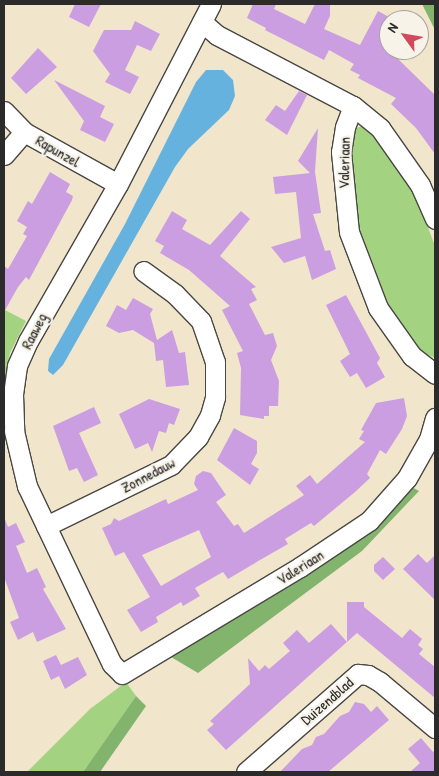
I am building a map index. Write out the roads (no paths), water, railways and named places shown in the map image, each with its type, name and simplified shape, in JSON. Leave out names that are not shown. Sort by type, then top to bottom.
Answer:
[{"type":"street","name":"Raaweg","points":[[122,674],[103,651],[26,486],[18,459],[13,402],[17,366],[33,333],[118,184],[211,4]]},
{"type":"street","points":[[202,22],[218,35],[353,106],[380,128],[400,152],[420,184],[435,219]]},
{"type":"street","name":"Valeriaan","points":[[353,106],[345,127],[341,152],[349,232],[378,308],[412,356],[435,374]]},
{"type":"street","name":"Rapunzel","points":[[4,111],[24,132],[118,184]]},
{"type":"street","points":[[4,155],[24,132]]},
{"type":"street","name":"Zonnedauw","points":[[46,526],[172,466],[198,437],[210,416],[215,397],[215,362],[201,322],[175,294],[142,271]]},
{"type":"street","name":"Valeriaan","points":[[122,674],[300,567],[369,521],[407,478],[429,439],[435,418]]},
{"type":"street","name":"Duizendblad","points":[[246,772],[358,674],[368,675],[380,682],[435,728]]},
{"type":"water","points":[[206,70],[223,70],[233,80],[235,96],[229,110],[188,149],[175,167],[63,365],[53,375],[48,371],[49,359],[125,224],[196,82]]}]
